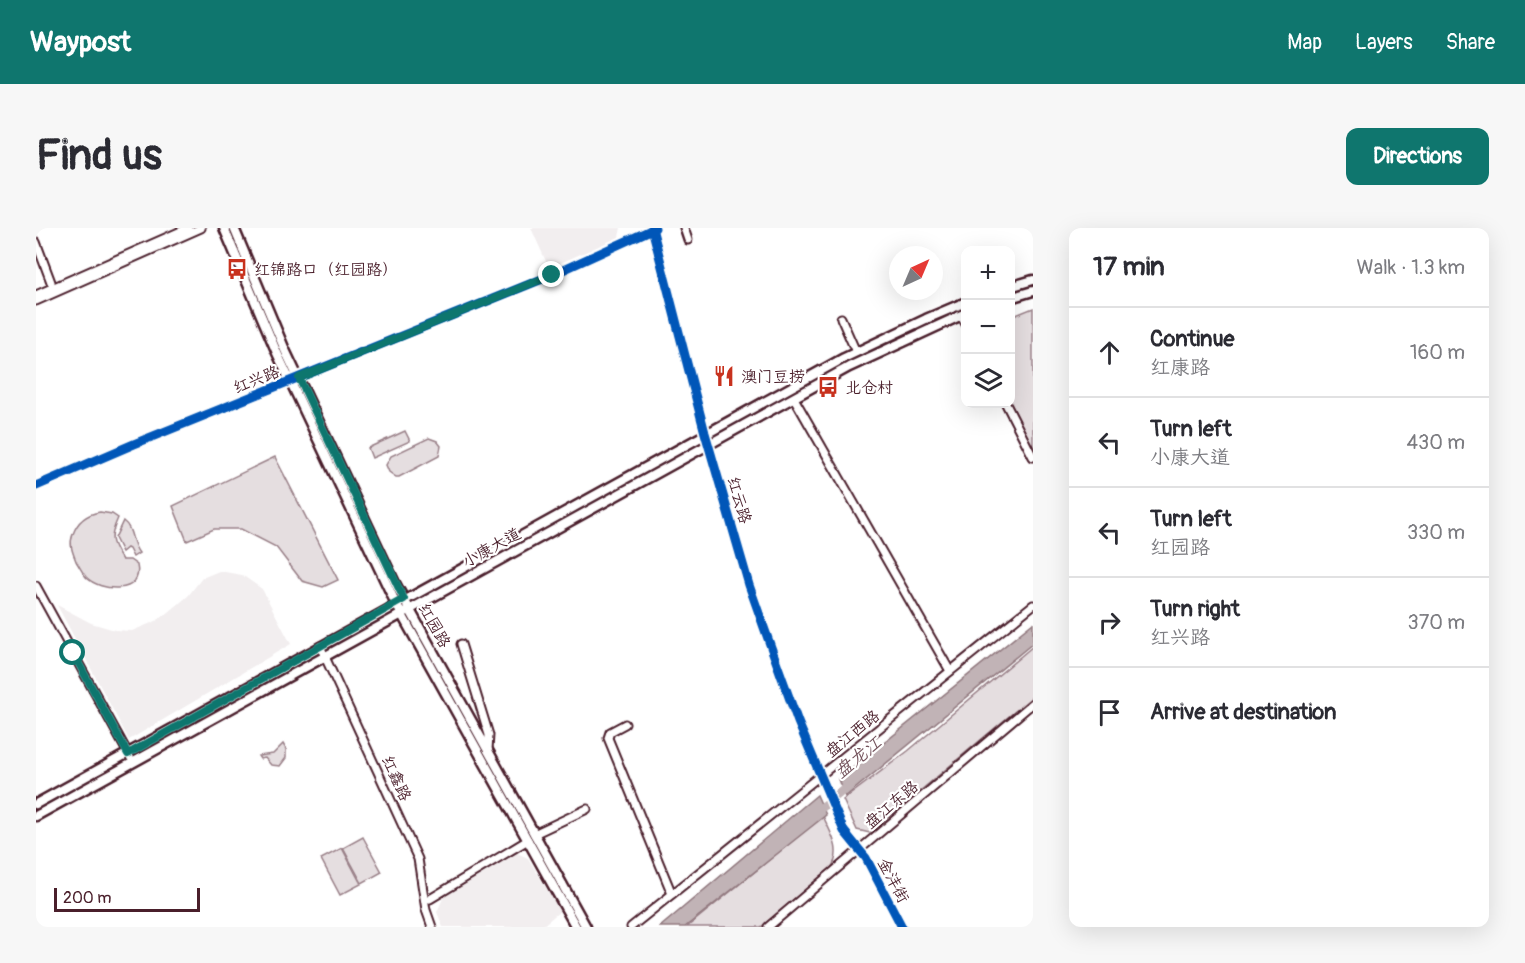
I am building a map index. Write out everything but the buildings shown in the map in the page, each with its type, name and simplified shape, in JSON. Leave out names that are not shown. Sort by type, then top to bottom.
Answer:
[{"type":"main road","name":"红园路","points":[[224,228],[400,602],[531,837],[586,927]]},
{"type":"main road","name":"红园路","points":[[234,228],[295,380]]},
{"type":"main road","points":[[1015,286],[1033,280]]},
{"type":"main road","points":[[1015,297],[1033,291]]},
{"type":"main road","name":"小康大道","points":[[36,804],[856,352],[961,304]]},
{"type":"main road","name":"小康大道","points":[[36,816],[849,367],[961,315]]},
{"type":"main road","name":"红园路","points":[[405,611],[488,750],[576,927]]},
{"type":"street","points":[[36,295],[188,228]]},
{"type":"street","points":[[36,301],[201,228]]},
{"type":"street","points":[[684,228],[688,240]]},
{"type":"street","name":"红兴路","points":[[36,486],[552,275],[653,229]]},
{"type":"street","name":"红云路","points":[[653,229],[705,434],[749,585],[795,712],[844,831]]},
{"type":"street","points":[[36,242],[51,282]]},
{"type":"street","points":[[841,318],[856,352]]},
{"type":"street","points":[[794,398],[950,671]]},
{"type":"street","points":[[1008,408],[1033,457]]},
{"type":"street","points":[[36,586],[133,763]]},
{"type":"street","name":"盘江西路","points":[[632,927],[1033,605]]},
{"type":"street","points":[[461,644],[489,735],[488,750]]},
{"type":"street","name":"红鑫路","points":[[320,646],[418,859],[426,910],[432,927]]},
{"type":"street","name":"盘江东路","points":[[768,927],[1033,703]]},
{"type":"street","points":[[625,724],[610,732],[608,738],[672,894]]},
{"type":"street","points":[[430,899],[531,837],[587,808]]},
{"type":"street","name":"金沣街","points":[[844,831],[866,858],[902,927]]},
{"type":"shaded area","points":[[531,228],[621,228],[619,237],[549,268]]},
{"type":"shaded area","points":[[1033,308],[1033,449],[1012,408],[1015,408],[1015,315]]},
{"type":"shaded area","points":[[405,431],[410,441],[372,458],[368,448]]},
{"type":"shaded area","points":[[429,438],[437,441],[441,446],[439,456],[399,477],[389,472],[386,465],[391,456]]},
{"type":"shaded area","points":[[275,457],[338,580],[323,587],[302,581],[276,547],[241,529],[214,529],[187,541],[173,506]]},
{"type":"shaded area","points":[[100,512],[112,514],[118,518],[112,535],[113,544],[122,560],[130,560],[137,565],[134,582],[128,586],[110,588],[92,582],[83,573],[73,554],[71,541],[80,521],[91,514]]},
{"type":"shaded area","points":[[123,521],[129,528],[139,553],[133,557],[127,548],[122,552],[115,538]]},
{"type":"shaded area","points":[[219,571],[242,575],[262,589],[291,644],[129,740],[57,605],[91,623],[115,630],[132,631],[156,621],[188,596],[202,578]]},
{"type":"shaded area","points":[[1033,623],[1033,643],[845,797],[839,779]]},
{"type":"shaded area","points":[[1033,646],[1033,696],[870,833],[857,830],[843,800],[908,751]]},
{"type":"shaded area","points":[[283,744],[286,749],[286,758],[280,766],[271,765],[265,758],[260,759],[258,756],[273,754]]},
{"type":"shaded area","points":[[817,795],[826,815],[685,927],[660,927]]},
{"type":"shaded area","points":[[823,816],[836,849],[831,868],[761,927],[687,927]]},
{"type":"shaded area","points":[[363,837],[382,872],[362,883],[343,848]]},
{"type":"shaded area","points":[[342,848],[361,884],[340,895],[321,859]]},
{"type":"shaded area","points":[[517,853],[528,858],[560,911],[541,927],[443,927],[437,912],[444,896]]},
{"type":"waterway","name":"盘龙江","points":[[814,814],[852,783]]},
{"type":"cycle path","points":[[652,228],[705,433],[749,585],[772,650],[798,722],[844,831],[866,858],[902,927]]},
{"type":"cycle path","points":[[36,486],[552,275],[655,228]]},
{"type":"place","name":"红锦路口（红园路）","points":[[237,269]]},
{"type":"place","name":"澳门豆捞","points":[[724,376]]},
{"type":"place","name":"北仓村","points":[[828,387]]},
{"type":"route","points":[[73,653],[128,754],[404,599],[299,378],[552,275]]}]
